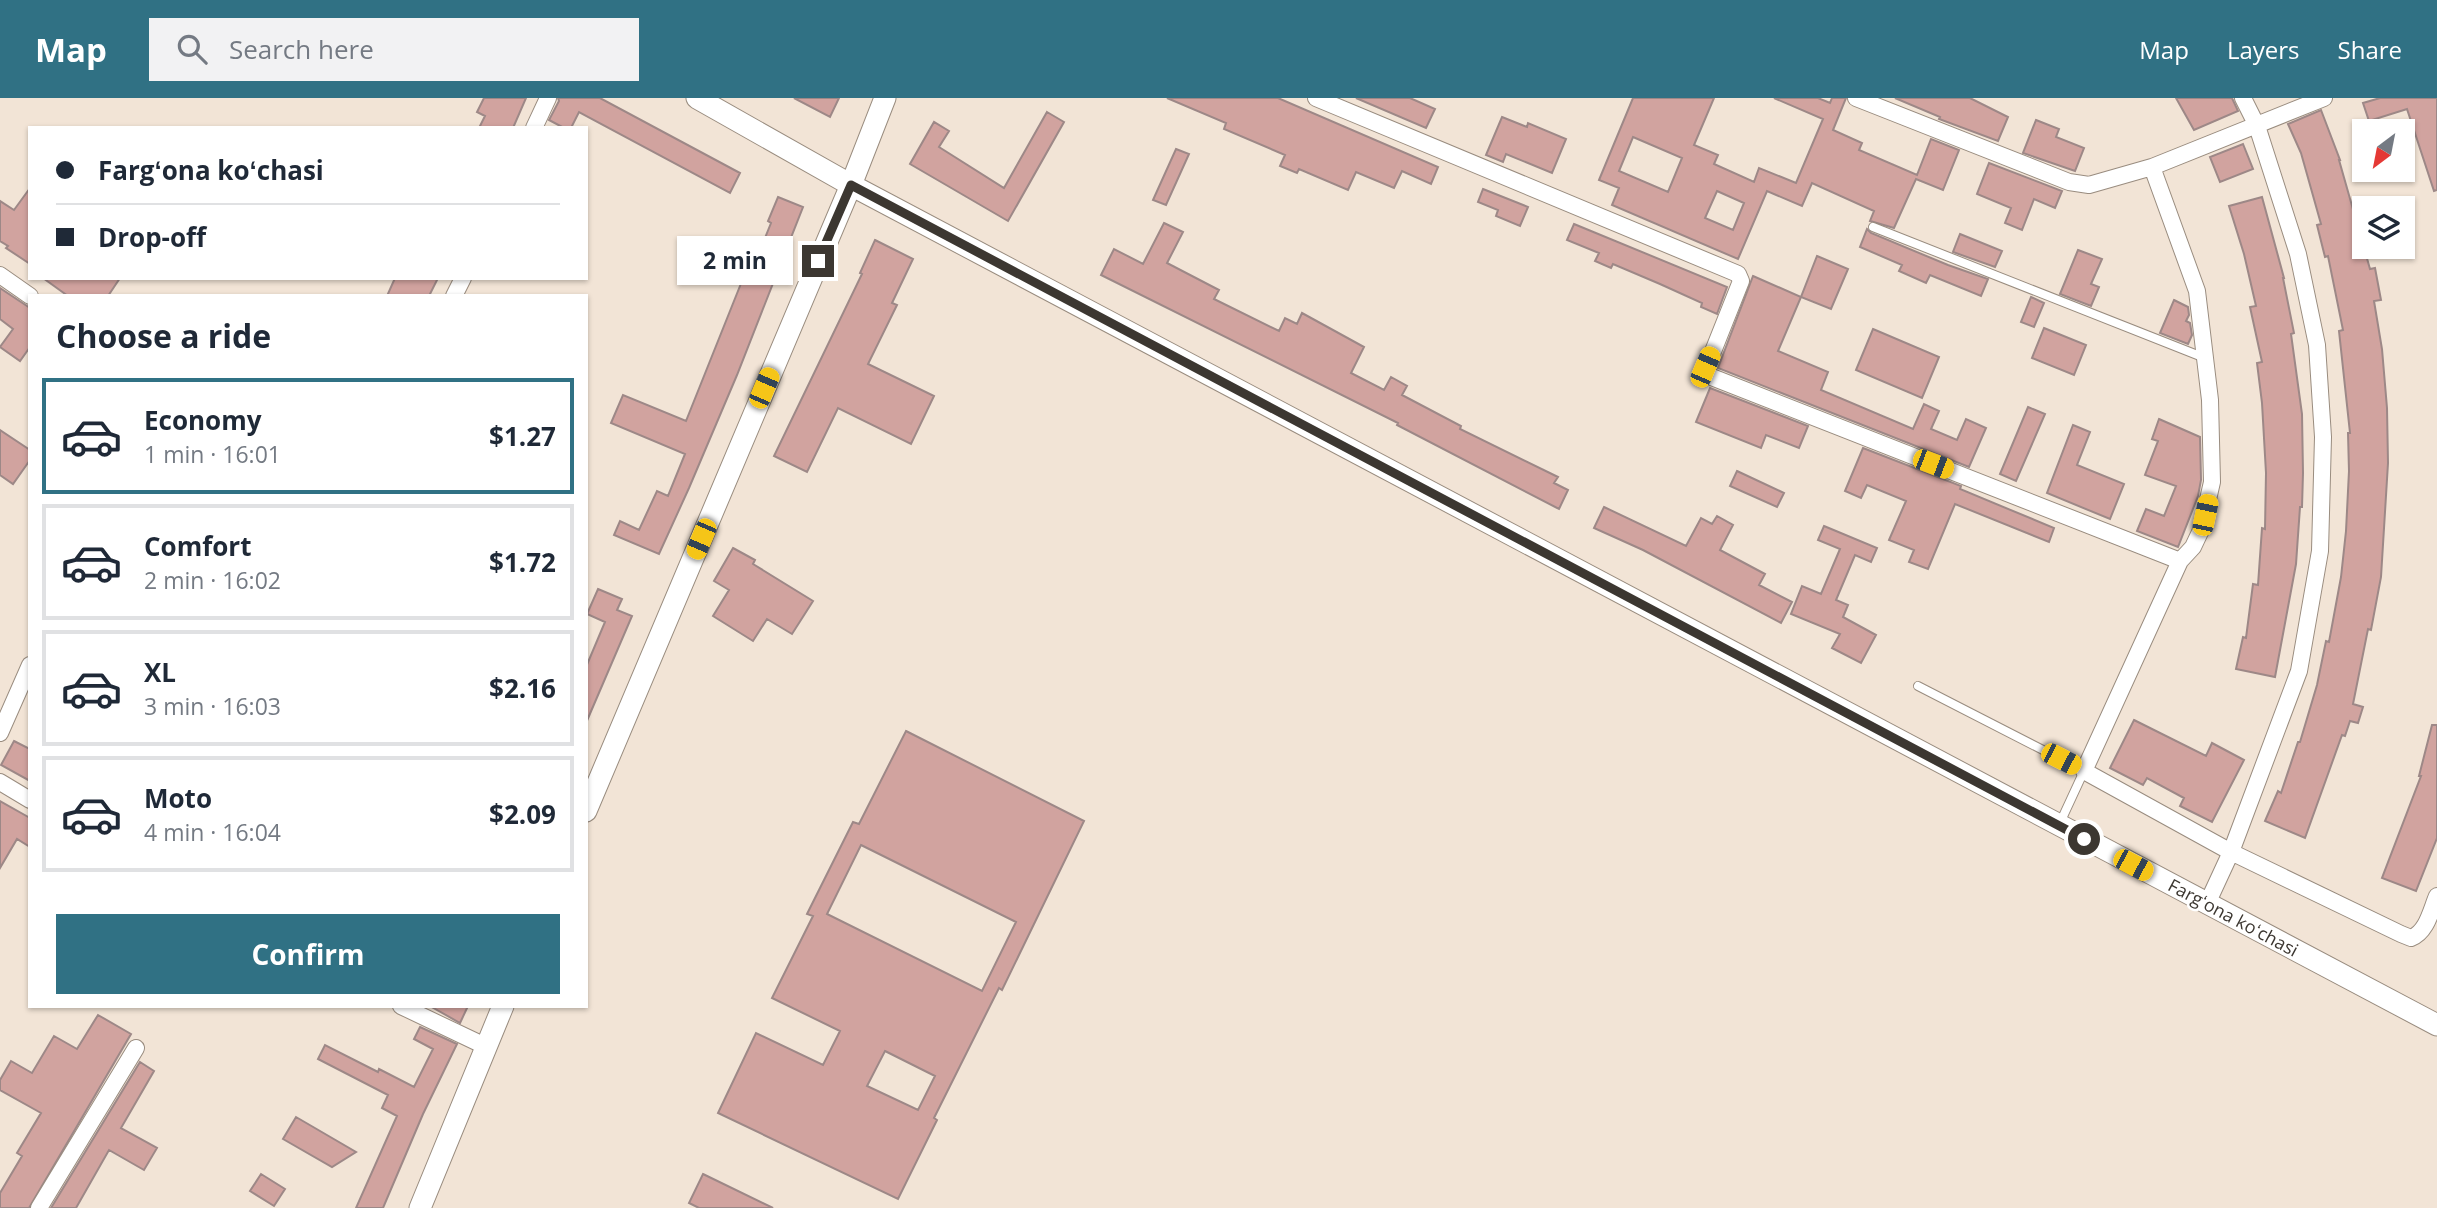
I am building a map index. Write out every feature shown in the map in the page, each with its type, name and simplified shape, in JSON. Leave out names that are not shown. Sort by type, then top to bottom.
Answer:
[{"type":"street","points":[[535,126],[548,98]]},
{"type":"street","name":"Fargʻona koʻchasi","points":[[697,98],[851,185],[2437,1025]]},
{"type":"street","points":[[588,806],[851,185],[885,98]]},
{"type":"street","points":[[1316,98],[1738,274],[1741,281],[1704,374],[2180,561]]},
{"type":"street","points":[[1856,98],[2069,182],[2089,185],[2152,167],[2324,98]]},
{"type":"street","points":[[2207,904],[2231,852],[2299,671],[2320,538],[2323,437],[2317,345],[2298,254],[2257,126],[2243,98]]},
{"type":"street","points":[[2152,167],[2197,291],[2210,400],[2212,482],[2202,530],[2193,547],[2180,561],[2084,771],[2231,852],[2411,938],[2418,935],[2425,926],[2437,896]]},
{"type":"street","points":[[0,275],[28,295]]},
{"type":"street","points":[[0,733],[28,670]]},
{"type":"street","points":[[0,782],[28,799]]},
{"type":"street","points":[[405,1008],[485,1046]]},
{"type":"street","points":[[420,1208],[502,1008]]},
{"type":"street","points":[[39,1208],[136,1048]]},
{"type":"lane","points":[[1873,227],[2205,358]]},
{"type":"lane","points":[[1919,686],[2084,771],[2059,826]]},
{"type":"building","points":[[484,98],[526,98],[514,126],[480,126],[485,116],[477,112]]},
{"type":"building","points":[[558,98],[600,98],[740,173],[730,193],[579,112],[572,126],[560,126],[549,120]]},
{"type":"building","points":[[794,98],[839,98],[830,117]]},
{"type":"building","points":[[1167,98],[1278,98],[1438,167],[1431,184],[1402,171],[1394,188],[1356,172],[1348,190],[1299,169],[1297,173],[1280,166],[1285,155],[1224,129],[1226,123]]},
{"type":"building","points":[[1356,98],[1410,98],[1435,109],[1426,128]]},
{"type":"building","points":[[1633,98],[1714,98],[1694,145],[1718,155],[1714,164],[1754,182],[1759,168],[1796,183],[1823,119],[1774,98],[1818,98],[1830,103],[1832,98],[1846,98],[1833,130],[1862,143],[1859,150],[1917,175],[1931,139],[1959,150],[1943,190],[1916,179],[1894,228],[1870,221],[1874,211],[1812,183],[1802,206],[1767,191],[1738,259],[1612,205],[1619,188],[1599,180]],"holes":[[[1633,137],[1682,158],[1668,192],[1619,171]],[[1717,191],[1744,203],[1733,230],[1705,218]]]},
{"type":"building","points":[[1895,98],[1970,98],[2008,117],[1998,141],[1939,119],[1940,117]]},
{"type":"building","points":[[2176,98],[2232,98],[2238,111],[2194,130]]},
{"type":"building","points":[[2380,98],[2437,98],[2437,190],[2434,191],[2415,133],[2415,119],[2410,119],[2407,109],[2368,119],[2363,103]]},
{"type":"building","points":[[2321,110],[2340,160],[2352,206],[2352,259],[2367,259],[2370,269],[2375,268],[2381,300],[2374,301],[2382,349],[2387,408],[2388,463],[2381,577],[2353,704],[2363,707],[2358,723],[2350,721],[2345,736],[2342,735],[2305,838],[2265,821],[2278,791],[2281,793],[2300,742],[2317,685],[2326,641],[2329,642],[2346,531],[2350,433],[2339,331],[2343,330],[2328,256],[2325,257],[2317,225],[2321,224],[2301,153],[2288,124]]},
{"type":"building","points":[[1047,112],[1064,122],[1008,221],[910,164],[934,122],[949,131],[939,147],[1004,188]]},
{"type":"building","points":[[1502,117],[1527,127],[1528,123],[1566,139],[1552,173],[1506,154],[1503,162],[1486,155]]},
{"type":"building","points":[[2036,120],[2059,129],[2056,137],[2084,148],[2075,171],[2023,153]]},
{"type":"building","points":[[2243,144],[2253,169],[2220,182],[2210,157]]},
{"type":"building","points":[[1176,149],[1189,154],[1166,205],[1153,200]]},
{"type":"building","points":[[1989,163],[2062,191],[2055,208],[2034,199],[2022,230],[2005,223],[2011,208],[1977,194]]},
{"type":"building","points":[[1483,189],[1528,207],[1520,226],[1496,216],[1498,210],[1478,202]]},
{"type":"building","points":[[28,191],[28,263],[0,241],[0,201],[14,210]]},
{"type":"building","points":[[778,197],[803,207],[737,375],[659,554],[614,535],[620,521],[639,530],[657,491],[668,496],[685,454],[611,423],[623,395],[686,421],[750,261],[755,263]]},
{"type":"building","points":[[2262,197],[2284,278],[2294,333],[2291,334],[2302,414],[2302,507],[2296,564],[2275,677],[2236,669],[2243,637],[2246,638],[2253,584],[2258,585],[2262,528],[2265,529],[2266,473],[2257,363],[2262,362],[2250,307],[2256,306],[2229,206]]},
{"type":"building","points":[[1164,223],[1183,232],[1167,263],[1219,290],[1214,299],[1279,331],[1285,318],[1297,324],[1302,313],[1364,347],[1351,373],[1384,390],[1391,377],[1407,386],[1402,395],[1461,426],[1460,429],[1558,477],[1554,483],[1568,490],[1559,509],[1397,425],[1398,423],[1101,275],[1114,249],[1143,264]]},
{"type":"building","points":[[1574,224],[1727,287],[1717,314],[1701,307],[1702,303],[1660,284],[1613,264],[1611,268],[1595,261],[1599,253],[1567,240]]},
{"type":"building","points":[[1867,229],[1948,265],[1988,279],[1981,296],[1930,275],[1926,283],[1899,271],[1902,265],[1860,247]]},
{"type":"building","points":[[1960,234],[2002,251],[1995,267],[1953,252]]},
{"type":"building","points":[[875,240],[913,259],[892,303],[897,305],[868,364],[934,396],[911,444],[838,408],[807,472],[774,456],[862,274],[860,273]]},
{"type":"building","points":[[2078,250],[2102,259],[2091,284],[2099,287],[2091,306],[2060,294]]},
{"type":"building","points":[[1817,256],[1848,269],[1831,309],[1801,297]]},
{"type":"building","points":[[1753,276],[1801,297],[1778,351],[1828,372],[1821,390],[1913,429],[1924,404],[1939,411],[1931,429],[1957,440],[1966,419],[1986,428],[1969,467],[1718,368]]},
{"type":"building","points":[[46,280],[119,280],[109,294],[65,294]]},
{"type":"building","points":[[394,280],[437,280],[430,294],[388,294]]},
{"type":"building","points":[[0,288],[28,307],[28,350],[20,361],[0,347],[13,329],[0,319]]},
{"type":"building","points":[[2031,297],[2044,303],[2034,327],[2021,322]]},
{"type":"building","points":[[2174,300],[2188,307],[2189,315],[2186,321],[2190,323],[2192,335],[2188,344],[2160,333]]},
{"type":"building","points":[[2044,328],[2086,345],[2074,375],[2032,358]]},
{"type":"building","points":[[1873,329],[1939,357],[1922,398],[1856,370]]},
{"type":"building","points":[[1710,388],[1808,426],[1799,448],[1766,435],[1761,448],[1696,422]]},
{"type":"building","points":[[2028,407],[2045,414],[2016,481],[2000,474]]},
{"type":"building","points":[[2159,419],[2200,437],[2201,480],[2198,496],[2178,547],[2137,531],[2146,509],[2164,516],[2176,486],[2145,475],[2158,441],[2152,439]]},
{"type":"building","points":[[2073,425],[2090,432],[2077,465],[2124,484],[2110,519],[2047,493]]},
{"type":"building","points":[[0,430],[28,449],[28,463],[13,484],[0,475]]},
{"type":"building","points":[[1863,448],[1961,486],[1960,489],[2054,528],[2049,542],[1955,504],[1928,569],[1909,562],[1914,550],[1889,540],[1906,501],[1867,485],[1861,498],[1845,491]]},
{"type":"building","points":[[1737,471],[1784,493],[1777,507],[1730,486]]},
{"type":"building","points":[[1604,507],[1686,546],[1701,518],[1712,524],[1717,516],[1733,525],[1720,550],[1765,574],[1759,585],[1792,602],[1781,623],[1643,550],[1594,528]]},
{"type":"building","points":[[1824,526],[1877,548],[1871,562],[1855,555],[1836,600],[1848,605],[1843,617],[1876,635],[1861,663],[1832,648],[1840,634],[1791,614],[1802,586],[1821,594],[1840,549],[1818,540]]},
{"type":"building","points":[[733,548],[755,560],[753,564],[813,601],[792,634],[767,619],[753,641],[713,616],[729,590],[714,581]]},
{"type":"building","points":[[598,589],[622,599],[617,610],[632,616],[588,718],[588,662],[605,622],[588,614]]},
{"type":"building","points":[[2134,720],[2206,756],[2212,743],[2244,760],[2212,822],[2180,806],[2184,798],[2147,778],[2143,785],[2110,768]]},
{"type":"building","points":[[2432,725],[2437,725],[2437,838],[2416,891],[2382,878],[2421,776]]},
{"type":"building","points":[[906,731],[1084,821],[1002,990],[999,988],[934,1118],[937,1120],[898,1199],[718,1113],[756,1033],[823,1065],[840,1031],[772,998],[813,916],[807,914],[853,822],[859,824]],"holes":[[[861,845],[1016,922],[982,991],[827,914]],[[885,1051],[935,1076],[918,1110],[867,1086]]]},
{"type":"building","points":[[14,741],[28,748],[28,780],[1,765]]},
{"type":"building","points":[[0,801],[28,817],[28,846],[17,839],[0,868]]},
{"type":"building","points":[[434,1008],[467,1008],[460,1023]]},
{"type":"building","points":[[98,1015],[131,1034],[29,1208],[0,1208],[0,1193],[22,1156],[17,1153],[41,1113],[0,1090],[0,1080],[11,1061],[32,1073],[54,1036],[77,1049]]},
{"type":"building","points":[[420,1027],[457,1044],[423,1114],[383,1208],[356,1208],[397,1116],[382,1108],[388,1095],[318,1059],[325,1045],[414,1087],[433,1049],[414,1039]]},
{"type":"building","points":[[140,1062],[154,1071],[121,1128],[157,1148],[144,1170],[109,1150],[76,1208],[51,1208]]},
{"type":"building","points":[[296,1117],[356,1152],[332,1167],[283,1139]]},
{"type":"building","points":[[261,1174],[285,1189],[274,1206],[250,1191]]},
{"type":"building","points":[[703,1174],[773,1208],[699,1208],[689,1203]]},
{"type":"route","points":[[818,261],[851,185],[2084,839]]}]
